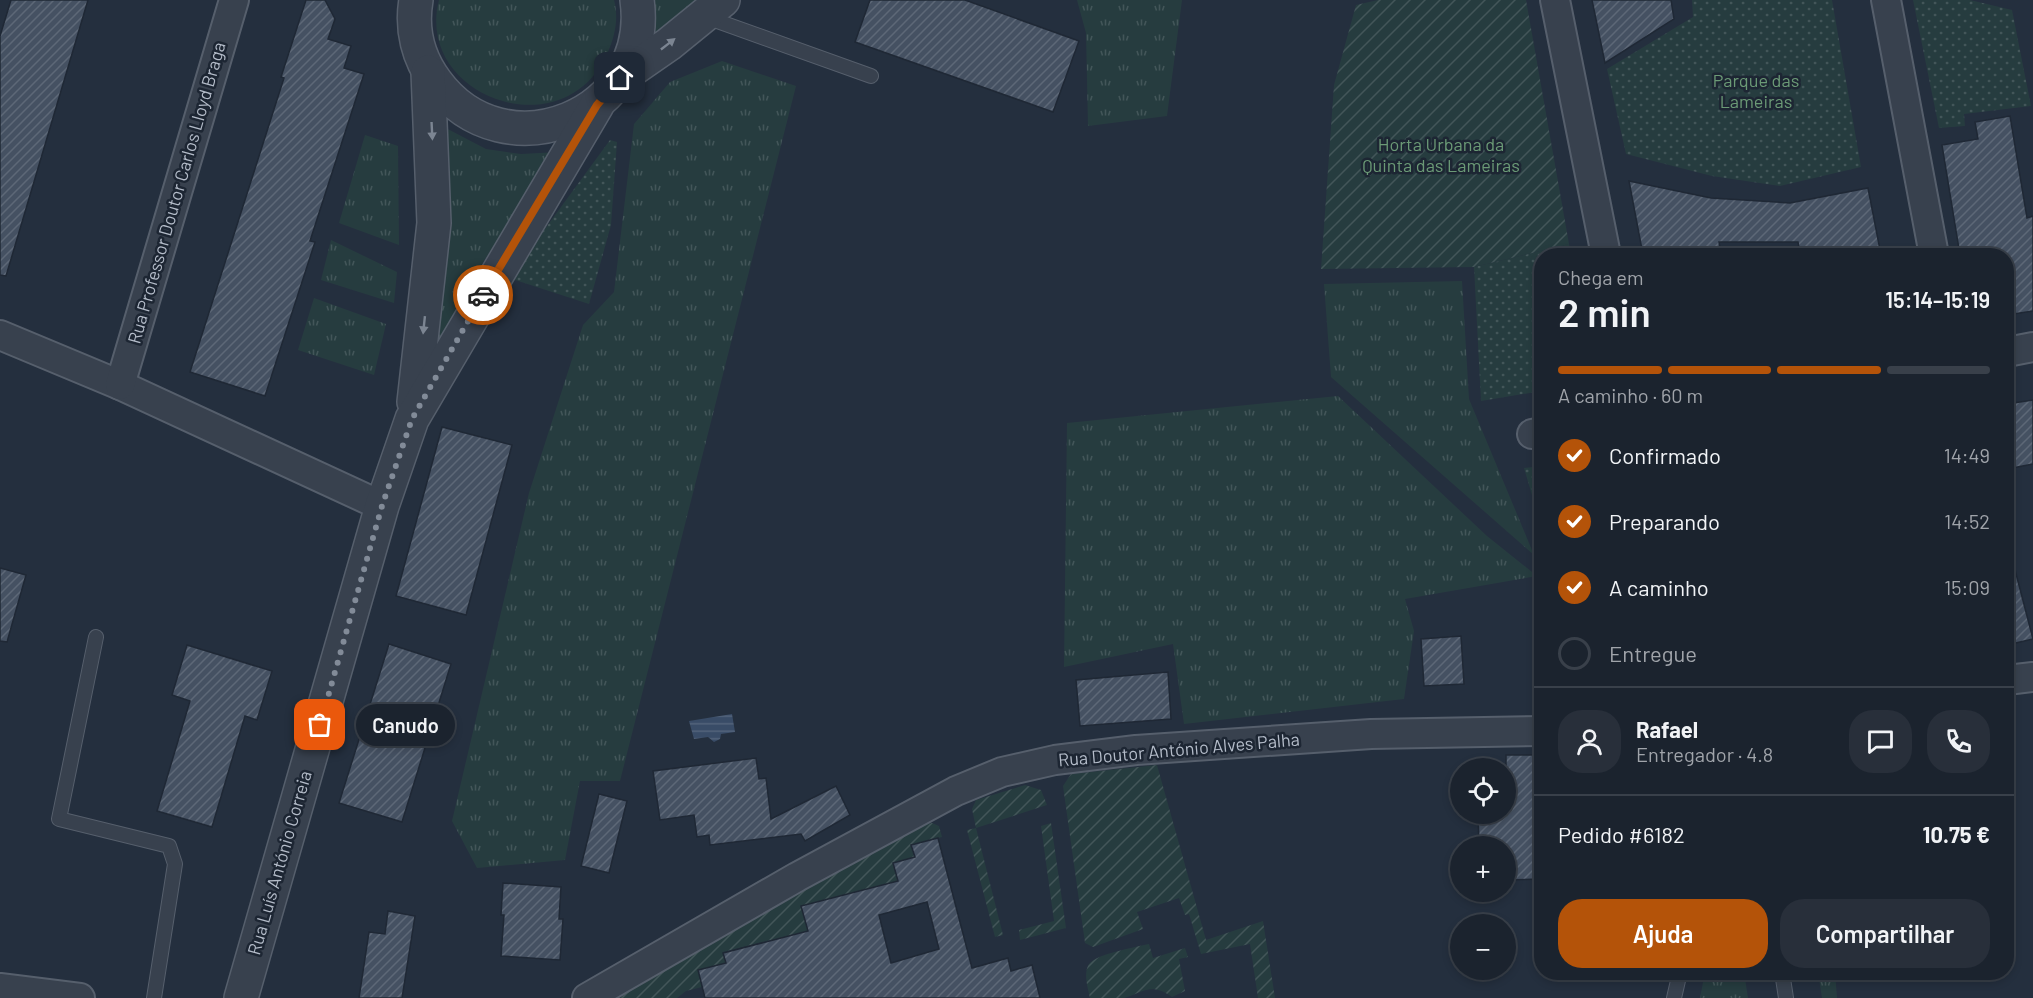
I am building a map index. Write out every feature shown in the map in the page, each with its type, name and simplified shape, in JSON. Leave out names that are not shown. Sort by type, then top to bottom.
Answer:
[{"type":"street","name":"Rua Professor Doutor Carlos Lloyd Braga","points":[[120,385],[234,0]]},
{"type":"street","points":[[399,0],[428,72],[444,93],[460,107],[480,119],[501,126],[524,129],[550,127],[574,118],[597,105],[620,78],[669,44],[712,8]]},
{"type":"street","points":[[416,0],[414,14],[416,40]]},
{"type":"street","points":[[620,78],[636,42],[637,0]]},
{"type":"street","points":[[1555,0],[1605,248]]},
{"type":"street","points":[[1886,0],[1933,248]]},
{"type":"street","name":"Rua Luís António Correia","points":[[412,419],[434,223],[428,72]]},
{"type":"street","name":"Rua Luís António Correia","points":[[241,998],[382,506],[412,419],[597,105]]},
{"type":"street","points":[[0,334],[120,385],[382,506]]},
{"type":"street","points":[[2014,351],[2033,347]]},
{"type":"street","points":[[2014,679],[2033,677]]},
{"type":"street","name":"Rua Doutor António Alves Palha","points":[[587,998],[846,850],[956,791],[1002,772],[1055,760],[1136,750],[1371,734],[1534,731]]},
{"type":"street","points":[[0,988],[80,998]]},
{"type":"lane","points":[[712,8],[871,76]]},
{"type":"lane","points":[[96,637],[59,819],[169,846],[175,864],[154,998]]},
{"type":"lane","points":[[1674,998],[1678,980]]},
{"type":"lane","points":[[1783,980],[1786,998]]},
{"type":"green space","points":[[439,0],[614,0],[615,27],[607,54],[586,83],[559,100],[528,105],[497,99],[470,85],[449,63],[437,34]]},
{"type":"green space","points":[[651,0],[707,0],[654,46]]},
{"type":"green space","points":[[1077,0],[1182,0],[1167,116],[1088,126],[1086,33]]},
{"type":"green space","name":"Horta Urbana da Quinta das Lameiras","points":[[1378,0],[1526,0],[1569,244],[1552,248],[1534,248],[1534,252],[1474,267],[1321,269],[1334,85],[1356,5]]},
{"type":"green space","name":"Parque das Lameiras","points":[[1692,0],[1832,0],[1861,167],[1780,186],[1712,176],[1626,154],[1607,69],[1693,17]]},
{"type":"green space","points":[[1913,0],[1970,0],[2012,10],[2031,106],[1964,114],[1965,126],[1939,128]]},
{"type":"green space","points":[[722,61],[796,86],[620,781],[580,781],[565,860],[477,868],[452,821],[529,493],[583,325],[614,292],[634,124],[670,82]]},
{"type":"green space","points":[[440,125],[486,149],[521,154],[559,152],[534,183],[468,286],[423,381]]},
{"type":"green space","points":[[365,135],[398,146],[399,245],[339,223]]},
{"type":"green space","points":[[610,140],[617,142],[611,225],[589,304],[509,278]]},
{"type":"green space","points":[[331,240],[397,272],[394,303],[321,280]]},
{"type":"green space","points":[[1569,244],[1570,248],[1552,248]]},
{"type":"green space","points":[[1534,252],[1534,392],[1481,401],[1474,267]]},
{"type":"green space","points":[[1462,281],[1469,399],[1534,555],[1331,377],[1324,284]]},
{"type":"green space","points":[[314,298],[386,324],[374,375],[298,350]]},
{"type":"green space","points":[[1338,396],[1487,536],[1534,574],[1534,577],[1405,599],[1414,631],[1404,699],[1184,724],[1173,644],[1064,667],[1067,423]]},
{"type":"green space","points":[[1534,467],[1534,502],[1524,468]]},
{"type":"green space","points":[[1157,765],[1206,940],[1263,921],[1275,998],[1258,998],[1250,944],[1201,954],[1189,914],[1185,915],[1179,898],[1137,912],[1143,929],[1093,947],[1085,943],[1063,786],[1071,774]]},
{"type":"green space","points":[[1025,785],[1041,790],[1047,805],[976,828],[972,809],[976,800]]},
{"type":"green space","points":[[932,823],[939,826],[942,837],[912,845],[914,857],[893,863],[898,881],[802,906],[808,931],[723,952],[726,963],[698,970],[702,987],[686,991],[677,998],[617,998],[616,995],[921,825]]},
{"type":"green space","points":[[1051,823],[1066,928],[1020,940],[1019,930],[1054,921],[1041,826]]},
{"type":"green space","points":[[976,828],[1003,935],[995,937],[967,830]]},
{"type":"green space","points":[[1149,944],[1153,958],[1185,948],[1188,957],[1179,959],[1185,991],[1172,997],[1165,992],[1153,989],[1124,998],[1090,998],[1086,976],[1087,968],[1093,960]]},
{"type":"green space","points":[[1703,980],[1745,980],[1748,998],[1700,998]]},
{"type":"green space","points":[[1819,980],[1836,980],[1837,998],[1822,998]]},
{"type":"water","points":[[732,714],[735,732],[721,734],[720,739],[714,742],[708,737],[694,739],[689,721]]},
{"type":"building","points":[[11,0],[88,0],[6,276],[0,275],[0,36]]},
{"type":"building","points":[[306,0],[325,0],[335,19],[328,39],[351,46],[344,68],[364,74],[310,241],[315,242],[265,396],[190,372],[284,78],[281,77]]},
{"type":"building","points":[[870,0],[965,0],[1079,41],[1053,112],[855,42]]},
{"type":"building","points":[[1592,0],[1671,0],[1674,19],[1605,63]]},
{"type":"building","points":[[2010,116],[2027,218],[2033,216],[2033,311],[2014,314],[2014,248],[1959,248],[1942,145],[1978,139],[1975,122]]},
{"type":"building","points":[[1629,181],[1711,198],[1790,203],[1868,188],[1880,248],[1799,248],[1798,242],[1719,242],[1720,248],[1642,248]]},
{"type":"building","points":[[2033,400],[2033,464],[2014,468],[2014,403]]},
{"type":"building","points":[[442,427],[512,445],[466,615],[396,596]]},
{"type":"building","points":[[2014,566],[2033,639],[2014,643]]},
{"type":"building","points":[[0,568],[26,575],[7,642],[0,641]]},
{"type":"building","points":[[1461,636],[1464,684],[1424,686],[1421,639]]},
{"type":"building","points":[[389,644],[451,664],[402,822],[339,803]]},
{"type":"building","points":[[187,645],[272,671],[257,720],[245,716],[212,827],[157,811],[190,701],[172,695]]},
{"type":"building","points":[[1168,672],[1171,719],[1080,726],[1076,680]]},
{"type":"building","points":[[1506,755],[1534,755],[1534,879],[1516,880],[1516,836],[1479,836],[1478,824],[1516,824],[1516,758],[1506,758]]},
{"type":"building","points":[[756,758],[759,779],[766,778],[771,819],[836,786],[850,815],[805,841],[801,834],[710,845],[709,835],[697,837],[694,815],[660,820],[653,771]]},
{"type":"building","points":[[599,794],[627,801],[609,873],[581,866]]},
{"type":"building","points":[[938,838],[972,968],[1008,958],[1011,971],[1032,965],[1040,998],[705,998],[698,970],[726,963],[723,953],[808,931],[801,906],[898,881],[893,863],[915,857],[911,845]],"holes":[[[927,902],[939,949],[891,963],[879,915]]]},
{"type":"building","points":[[503,883],[561,887],[559,919],[563,919],[560,960],[501,956],[504,915],[501,915]]},
{"type":"building","points":[[388,911],[415,916],[402,998],[359,998],[369,932],[385,934]]},
{"type":"way so far","points":[[320,725],[382,506],[412,419],[483,295]]},
{"type":"place","name":"Canudo","points":[[320,725]]},
{"type":"route","points":[[483,295],[597,105],[620,78]]}]
